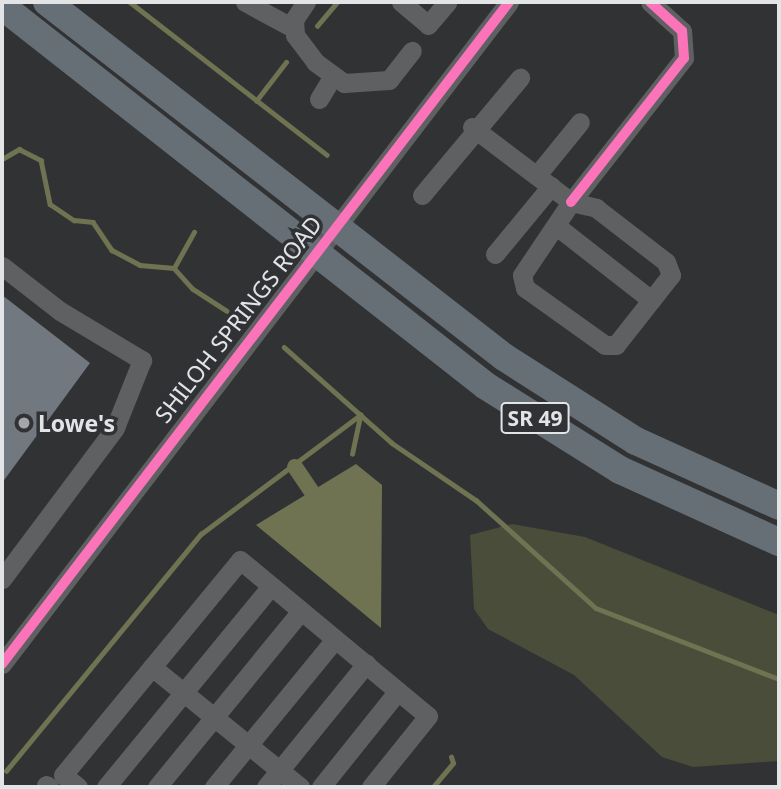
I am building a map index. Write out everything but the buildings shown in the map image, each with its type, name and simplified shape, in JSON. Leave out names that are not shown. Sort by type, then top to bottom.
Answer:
[{"type":"highway","name":"SR 49","points":[[52,4],[334,228],[586,412],[681,464],[779,506]]},
{"type":"highway","points":[[2,5],[46,41]]},
{"type":"highway","name":"SR 49","points":[[2,19],[46,41],[314,255],[569,441],[666,494],[779,542]]},
{"type":"street","points":[[293,28],[306,2]]},
{"type":"street","points":[[408,4],[428,25],[447,2]]},
{"type":"street","name":"SHILOH SPRINGS ROAD","points":[[2,664],[509,2]]},
{"type":"street","points":[[476,129],[571,202],[596,208],[666,262],[671,275],[610,347],[525,288],[522,275],[559,228],[571,202],[684,58],[682,31],[650,2]]},
{"type":"street","points":[[251,4],[293,28],[301,47],[332,76],[356,86],[389,80],[412,51]]},
{"type":"street","points":[[319,99],[332,76]]},
{"type":"street","points":[[422,195],[520,78]]},
{"type":"street","points":[[495,254],[580,122]]},
{"type":"street","points":[[559,228],[651,300]]},
{"type":"street","points":[[2,266],[60,311],[142,360],[115,428],[2,579]]},
{"type":"street","points":[[78,787],[63,775],[240,560],[428,716],[371,787]]},
{"type":"street","points":[[106,787],[271,586]]},
{"type":"street","points":[[158,787],[301,611]]},
{"type":"street","points":[[214,787],[335,639]]},
{"type":"street","points":[[266,787],[366,664]]},
{"type":"street","points":[[152,667],[300,787]]},
{"type":"street","points":[[321,787],[398,691]]},
{"type":"shaded area","points":[[356,464],[382,485],[381,628],[256,525]]},
{"type":"shaded area","points":[[512,524],[585,537],[779,615],[779,761],[693,767],[662,757],[574,675],[488,629],[474,609],[470,535]]},
{"type":"waterway","points":[[130,2],[327,155]]},
{"type":"waterway","points":[[317,26],[337,2]]},
{"type":"waterway","points":[[256,101],[286,62]]},
{"type":"waterway","points":[[2,159],[19,149],[41,160],[50,204],[74,220],[93,222],[112,250],[140,265],[174,268],[193,289],[227,311]]},
{"type":"waterway","points":[[174,268],[194,232]]},
{"type":"waterway","points":[[284,347],[392,443],[476,500],[596,608],[779,679]]},
{"type":"waterway","points":[[352,454],[360,415]]},
{"type":"waterway","points":[[6,771],[201,534],[360,415]]},
{"type":"waterway","points":[[295,467],[315,497]]},
{"type":"waterway","points":[[433,787],[453,763],[451,757]]},
{"type":"cycle path","points":[[2,664],[509,2]]},
{"type":"cycle path","points":[[571,202],[684,58],[682,31],[650,2]]},
{"type":"place","name":"Lowe's","points":[[24,423]]}]
